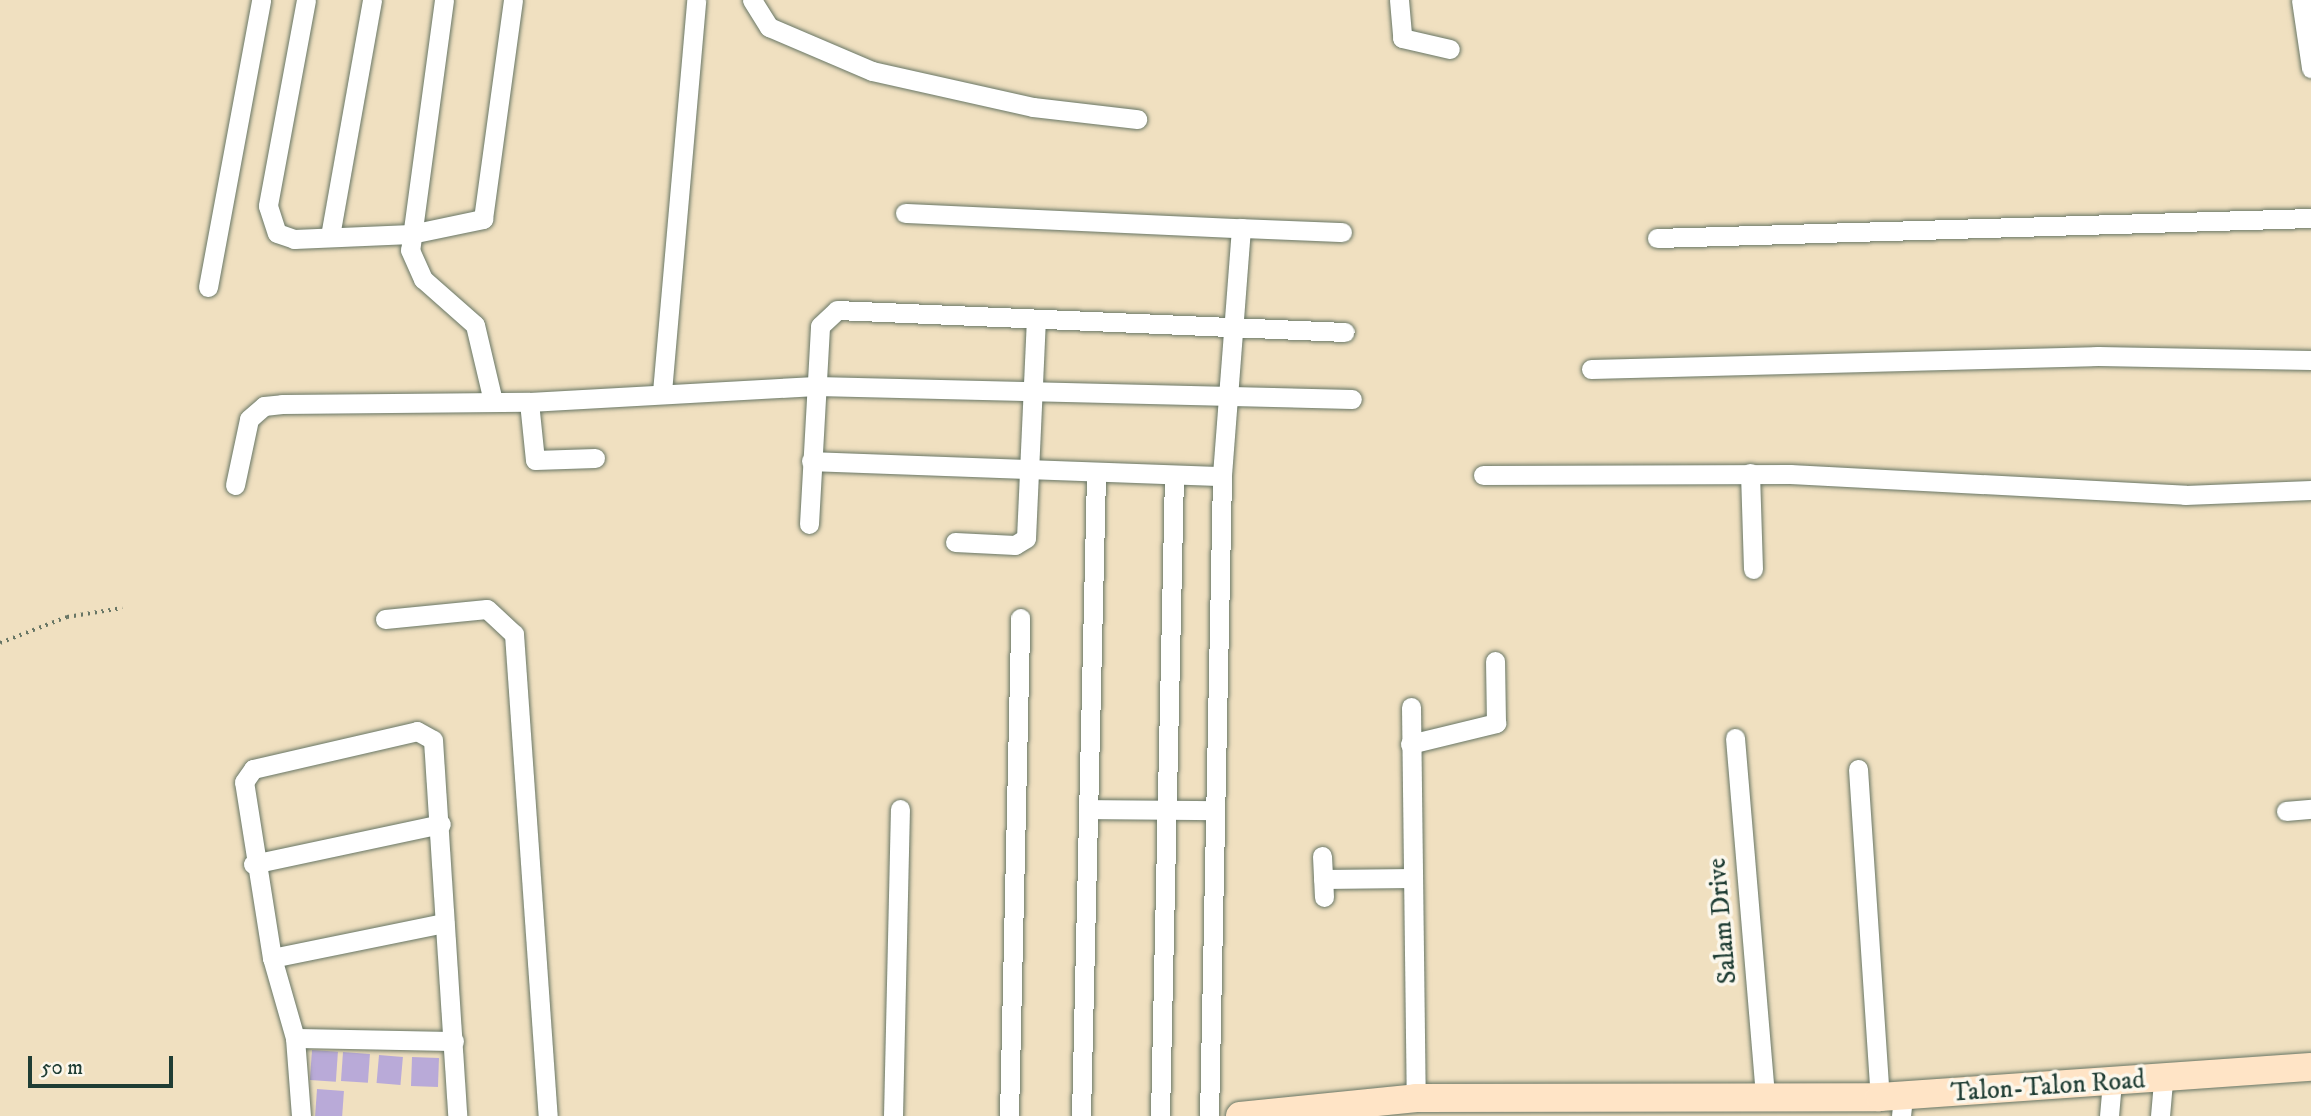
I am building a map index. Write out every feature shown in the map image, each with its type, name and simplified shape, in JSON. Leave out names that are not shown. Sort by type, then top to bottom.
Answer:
[{"type":"street","points":[[208,287],[261,0]]},
{"type":"street","points":[[306,0],[268,206],[270,224],[285,238],[411,234],[474,224],[485,215],[513,0]]},
{"type":"street","points":[[330,236],[372,0]]},
{"type":"street","points":[[444,0],[411,234],[423,279],[475,324],[493,401]]},
{"type":"street","points":[[662,392],[696,0]]},
{"type":"street","points":[[752,0],[769,27],[872,71],[1032,107],[1136,119]]},
{"type":"street","points":[[1399,0],[1402,38],[1450,49]]},
{"type":"street","points":[[2301,0],[2311,68]]},
{"type":"street","points":[[905,213],[1342,232]]},
{"type":"street","points":[[1657,237],[2311,218]]},
{"type":"street","points":[[1209,1116],[1213,810],[1222,476],[1231,324],[1241,228]]},
{"type":"street","points":[[809,524],[820,326],[837,310],[1035,320],[1231,324],[1345,332]]},
{"type":"street","points":[[955,542],[1015,545],[1026,538],[1035,395],[1035,320]]},
{"type":"street","points":[[1591,369],[2098,356],[2311,360]]},
{"type":"street","points":[[234,485],[244,431],[264,407],[529,402],[662,392],[816,386],[1035,395],[1352,399]]},
{"type":"street","points":[[529,402],[535,460],[595,458]]},
{"type":"street","points":[[811,461],[1029,468],[1096,474],[1222,476]]},
{"type":"street","points":[[1750,473],[1753,569]]},
{"type":"street","points":[[1483,475],[1750,473],[2185,495],[2311,490]]},
{"type":"street","points":[[1081,1116],[1096,474]]},
{"type":"street","points":[[1160,1116],[1174,476]]},
{"type":"street","points":[[385,619],[487,609],[514,634],[548,1116]]},
{"type":"street","points":[[1009,1116],[1020,618]]},
{"type":"street","points":[[1410,744],[1496,723],[1494,661]]},
{"type":"street","points":[[1411,707],[1413,878],[1434,1104]]},
{"type":"street","points":[[301,1116],[295,1038],[272,958],[253,864],[242,790],[247,774],[409,732],[433,740],[441,824],[444,922],[457,1116]]},
{"type":"street","name":"Salam Drive","points":[[1735,738],[1765,1099]]},
{"type":"street","points":[[1858,769],[1895,1103]]},
{"type":"street","points":[[2287,811],[2311,808]]},
{"type":"street","points":[[892,1116],[900,809]]},
{"type":"street","points":[[1088,809],[1213,810]]},
{"type":"street","points":[[253,864],[441,824]]},
{"type":"street","points":[[1322,856],[1324,888],[1413,878]]},
{"type":"street","points":[[272,958],[444,922]]},
{"type":"street","points":[[295,1038],[454,1041]]},
{"type":"street","name":"Talon-Talon Road","points":[[1240,1116],[1434,1104],[1765,1099],[1895,1103],[2311,1067]]},
{"type":"street","points":[[2160,1116],[2163,1079]]},
{"type":"street","points":[[2109,1116],[2112,1084]]},
{"type":"path","points":[[0,643],[67,617],[122,608]]},
{"type":"building","points":[[312,1050],[338,1052],[336,1082],[310,1080]]},
{"type":"building","points":[[343,1052],[370,1054],[368,1083],[341,1081]]},
{"type":"building","points":[[379,1055],[403,1057],[400,1085],[377,1083]]},
{"type":"building","points":[[412,1057],[439,1058],[438,1087],[411,1086]]},
{"type":"building","points":[[317,1089],[344,1091],[342,1116],[315,1116]]}]
